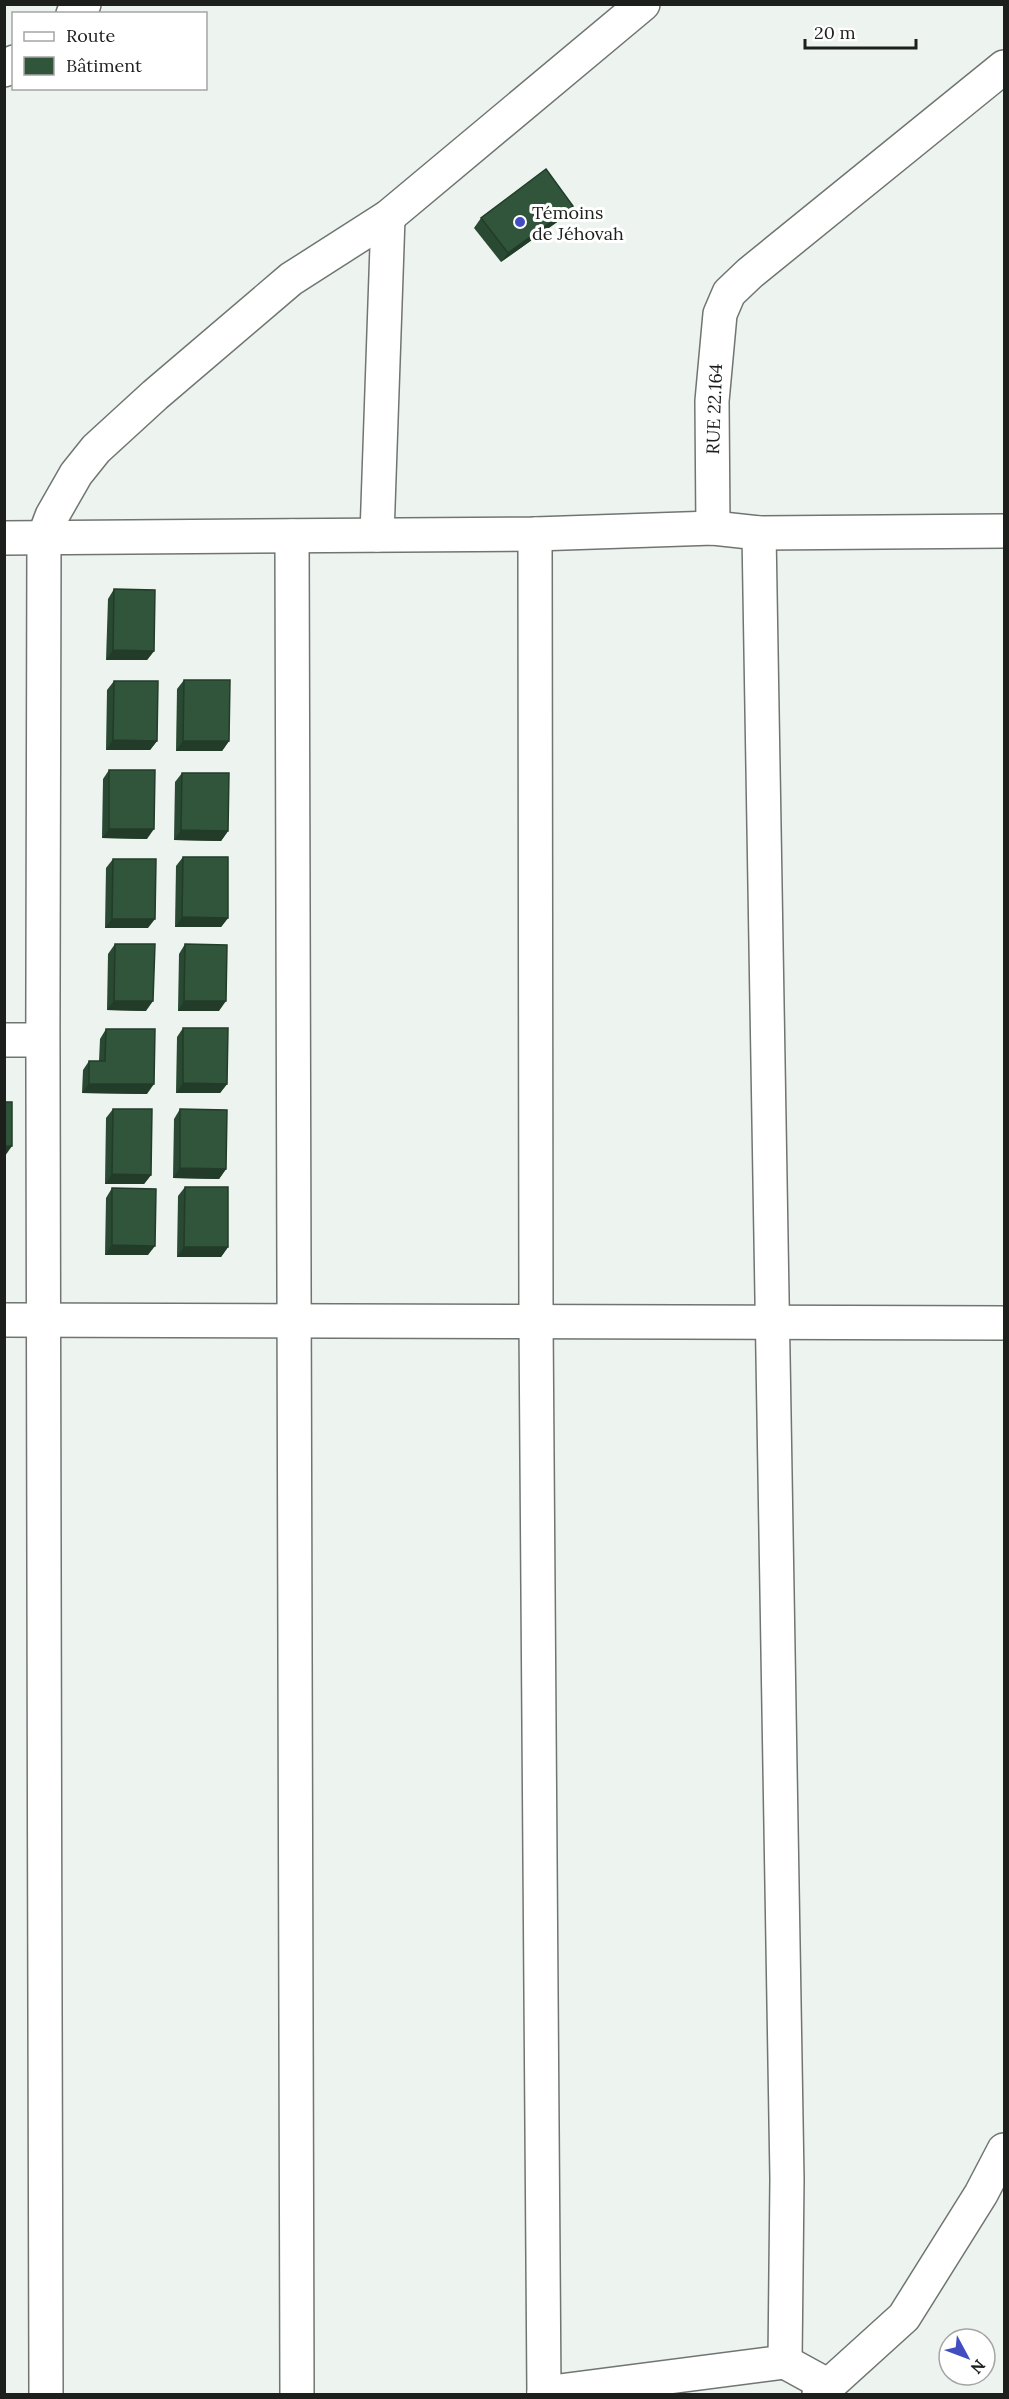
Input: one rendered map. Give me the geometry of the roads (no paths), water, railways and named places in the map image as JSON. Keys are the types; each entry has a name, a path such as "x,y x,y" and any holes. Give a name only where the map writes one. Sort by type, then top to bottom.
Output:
{"street":[{"path":"46,2394 45,1320 41,1040 44,537 52,516 76,474 96,449 291,279 388,216 643,4"},
{"name":"RUE 22.164","path":"713,528 713,390 720,314 729,293 750,273 1005,67"},
{"path":"377,535 388,216"},
{"path":"4,538 535,534 713,528 759,533 1005,531"},
{"path":"759,533 787,2179 785,2362"},
{"path":"535,534 536,1322 544,2394 785,2362 823,2390 904,2317 981,2194 1005,2150"},
{"path":"292,536 297,2394"},
{"path":"4,1040 41,1040"},
{"path":"4,1320 1005,1323"}],"place":[{"name":"Témoins de Jéhovah","path":"520,222"}]}
